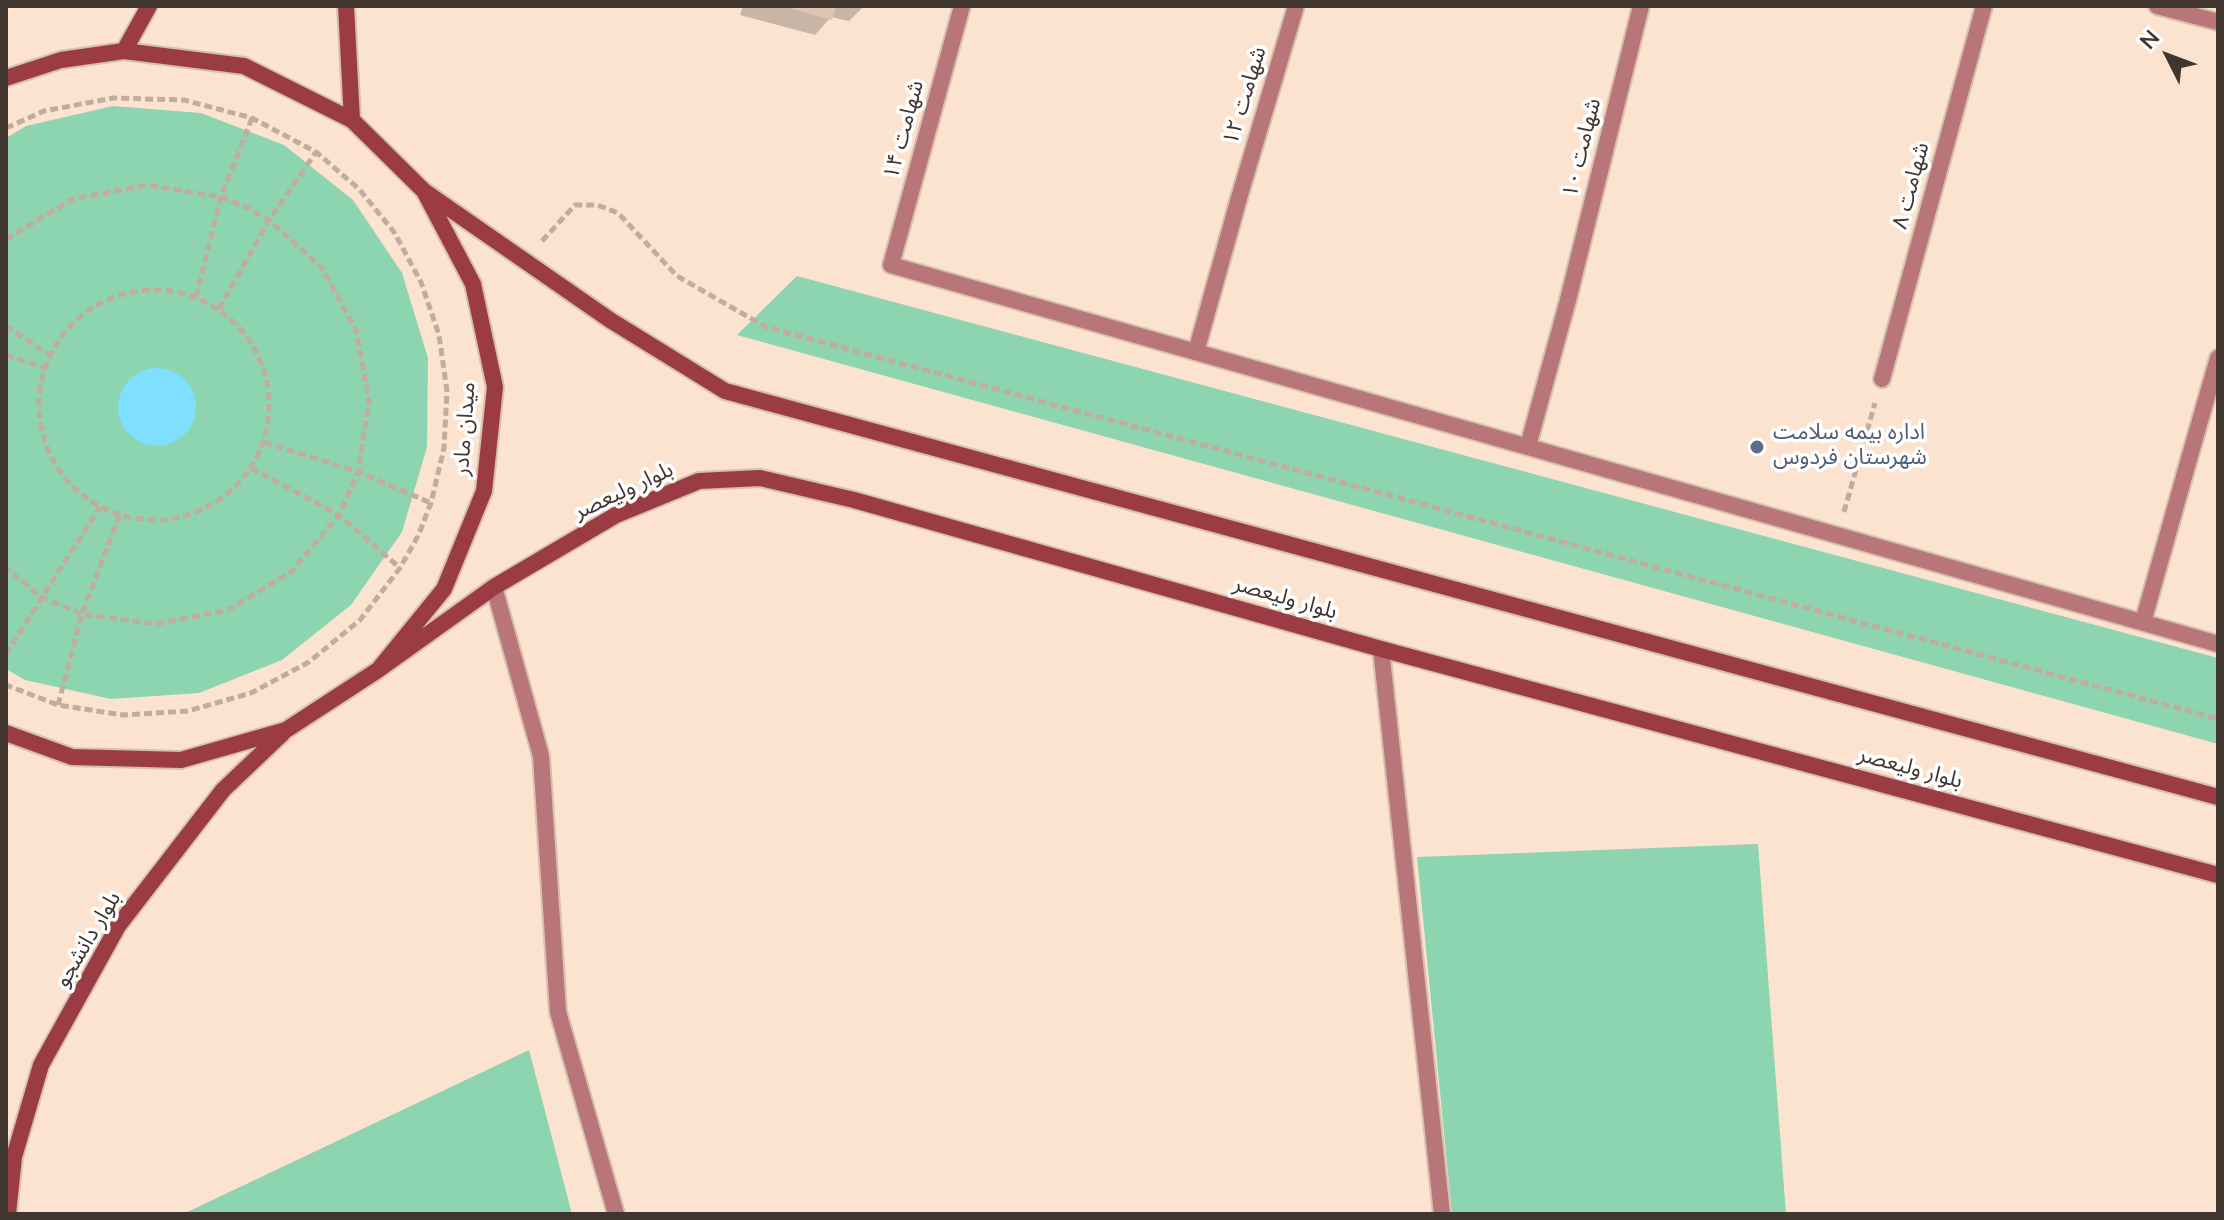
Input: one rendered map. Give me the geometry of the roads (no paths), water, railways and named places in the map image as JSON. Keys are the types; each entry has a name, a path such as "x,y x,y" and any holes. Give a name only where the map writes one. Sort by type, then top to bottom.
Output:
{"main road":[{"path":"124,51 149,6"},
{"path":"346,6 352,120"},
{"name":"میدان مادر","path":"6,78 61,60 124,51 244,66 352,120 424,191 473,284 495,387 484,491 444,589 378,670 286,730 181,760 72,757 6,733"},
{"path":"424,191 610,320 725,391 2218,797"},
{"name":"بلوار ولیعصر","path":"378,670 494,587 616,515 699,481 760,478 854,500 1381,649 2218,875"},
{"name":"بلوار دانشجو","path":"8,1214 14,1157 41,1065 118,926 223,790 286,730"}],"street":[{"name":"شهامت ۱۴","path":"962,6 891,265 1196,352"},
{"name":"شهامت ۱۲","path":"1196,352 1296,6"},
{"name":"شهامت ۱۰","path":"1528,446 1568,300 1641,6"},
{"name":"شهامت ۸","path":"1882,379 1984,6"},
{"path":"2157,6 2218,22"},
{"path":"1196,352 2218,644"},
{"path":"2143,622 2218,358"},
{"path":"494,587 541,756 558,1012 616,1214"},
{"path":"1381,649 1442,1214"}],"water":[{"path":"157,368 172,371 185,379 193,392 196,407 193,422 185,435 172,443 157,446 142,443 129,435 121,422 118,407 121,392 129,379 142,371"}],"place":[{"name":"اداره بیمه سلامت شهرستان فردوس","path":"1757,447"}]}
